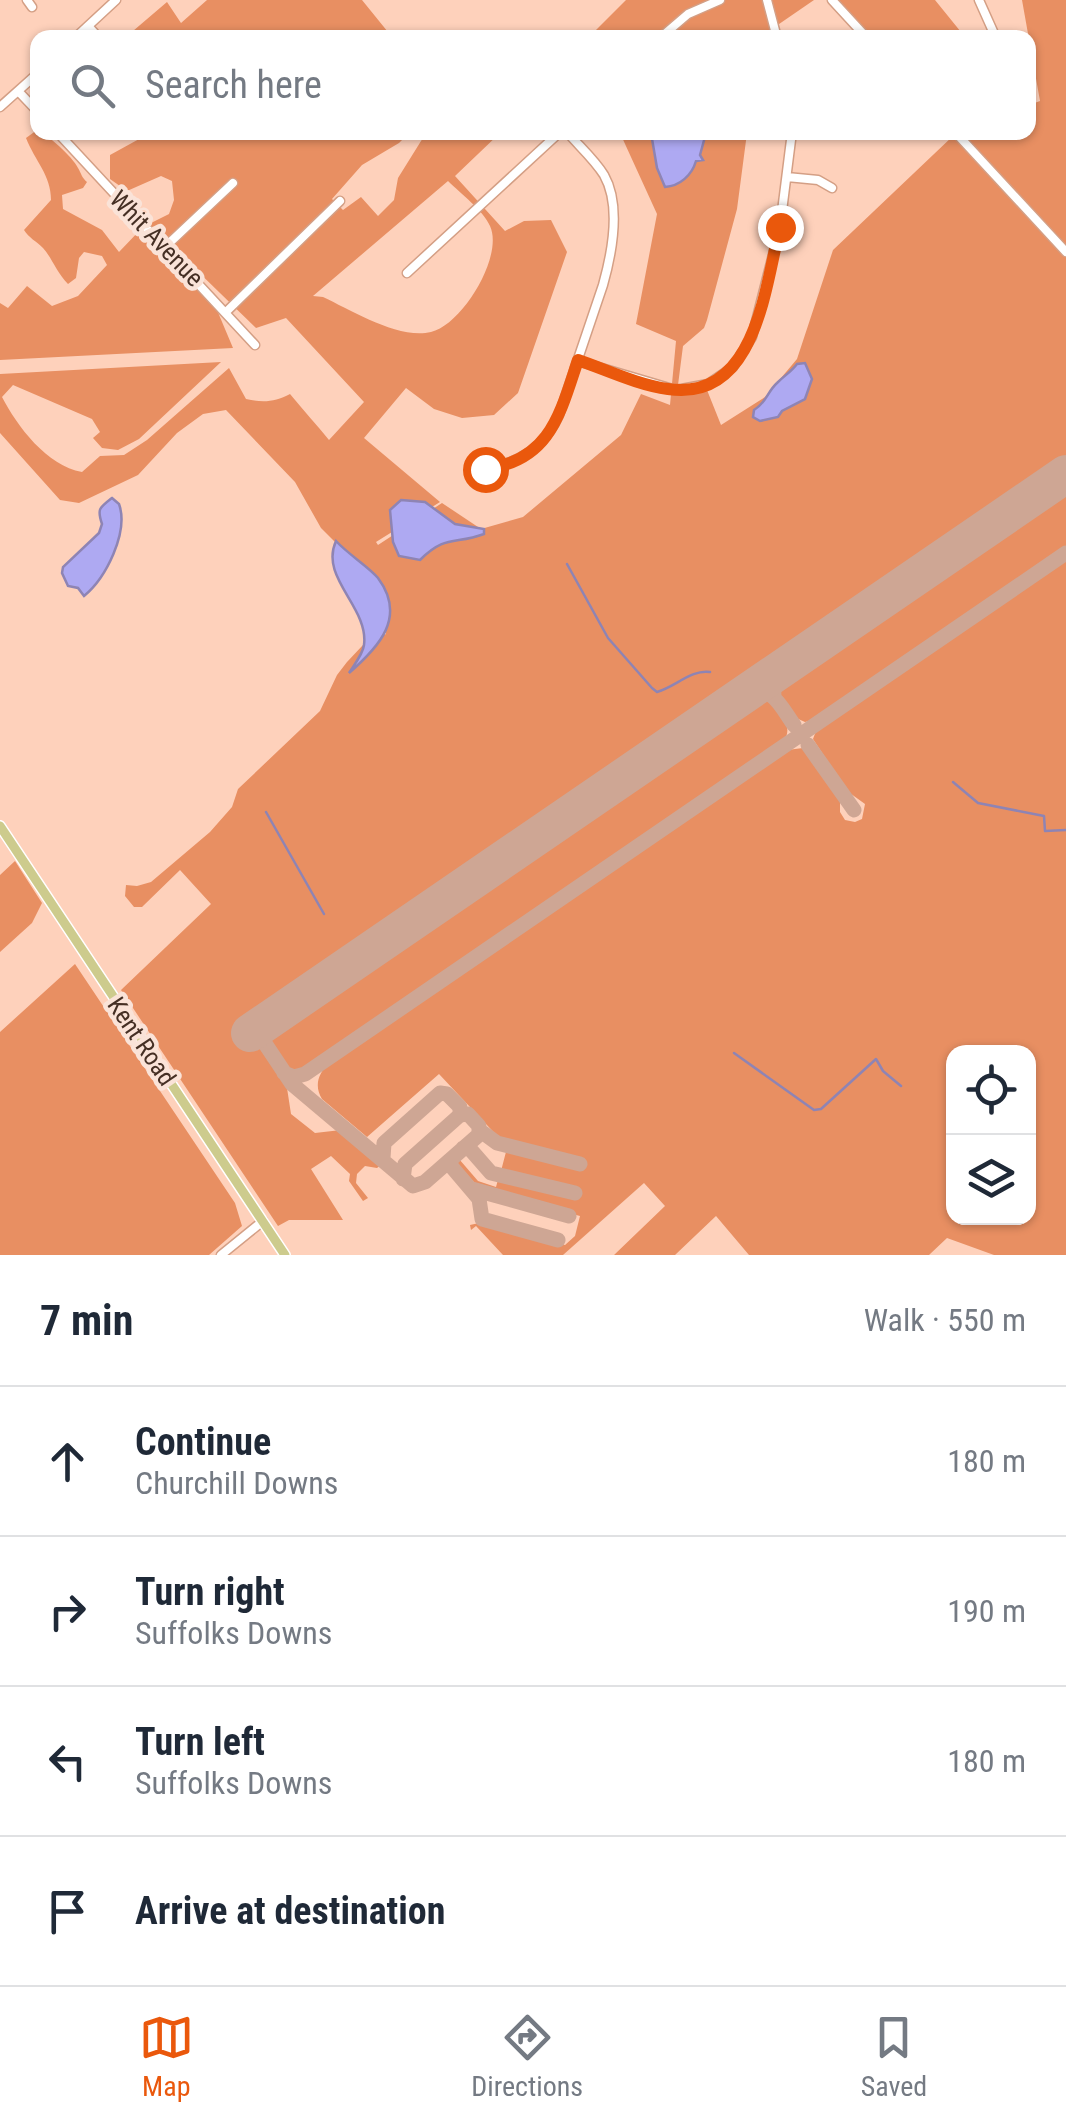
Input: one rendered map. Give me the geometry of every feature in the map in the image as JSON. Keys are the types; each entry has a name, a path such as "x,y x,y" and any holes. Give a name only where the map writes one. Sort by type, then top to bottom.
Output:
{"main road":[{"name":"Kent Road","path":"0,826 285,1255"}],"street":[{"path":"84,30 116,0"},
{"path":"669,30 688,14 720,0"},
{"path":"767,0 775,30"},
{"path":"832,0 860,30"},
{"path":"979,0 992,30"},
{"path":"88,26 92,30"},
{"path":"0,107 30,80"},
{"path":"18,90 30,103"},
{"name":"Whit Avenue","path":"64,140 256,345"},
{"path":"407,273 554,140"},
{"path":"471,469 511,464 543,442 559,416 608,266 612,199 598,167 571,140"},
{"path":"578,360 676,390 708,384 730,370 744,354 752,336 780,227 791,140"},
{"path":"962,140 1066,252"},
{"path":"787,176 818,180 832,188"},
{"path":"165,247 233,184"},
{"path":"226,312 340,201"},
{"path":"221,1255 262,1220"}],"shaded area":[{"path":"207,0 362,0 386,30 134,30 167,2 181,23"},
{"path":"626,0 814,0 770,30 596,30"},
{"path":"836,0 935,0 959,30 864,30"},
{"path":"1022,0 1066,0 1066,247 967,140 1036,140 1036,102 1040,101 1036,30 1027,30"},
{"path":"30,135 30,140 51,140 75,163 87,182 83,188 62,195 63,209 102,230 119,252 142,228 217,310 233,348 0,360 0,303 8,308 27,286 52,306 78,296 107,265 102,256 84,252 79,258 76,278 68,284 43,248 24,230 51,200 45,175 26,138"},
{"path":"137,140 402,140 362,165 332,199 343,210 361,197 378,216 394,200 398,178 422,140 493,140 455,176 505,231 524,221 551,220 567,252 518,393 494,415 462,418 434,409 406,388 364,438 440,502 376,542 378,545 442,503 481,529 523,517 621,435 641,394 670,405 676,341 636,324 657,214 623,140 746,140 737,209 707,320 704,328 683,346 678,385 681,395 707,390 721,425 765,397 797,359 833,250 949,140 959,140 1066,256 1066,464 246,1026 287,1088 291,1114 315,1133 341,1130 382,1164 377,1168 365,1166 357,1174 356,1183 368,1198 363,1201 349,1181 350,1174 331,1156 311,1169 343,1220 289,1220 278,1226 121,990 211,904 180,870 142,907 134,907 125,896 126,885 151,882 210,832 232,807 238,789 320,711 347,662 363,645 386,634 376,576 321,528 295,482 226,410 203,414 177,433 138,475 79,503 60,500 0,433 0,374 221,362 139,439 118,450 102,448 93,438 100,432 92,419 13,385 2,397 25,432 57,462 82,472 100,456 124,455 147,440 229,368 246,399 269,401 290,394 329,440 364,402 286,318 256,328 149,224 169,214 174,200 172,181 161,176 127,191 110,179 110,155","holes":["448,181 482,214 493,239 486,271 467,303 443,327 431,332 405,332 313,296"]},
{"path":"652,140 704,140 700,155 703,160 696,161 680,182 665,187"},
{"path":"805,363 812,379 805,399 778,417 760,421 753,417 754,410 774,386 797,364"},
{"path":"1066,484 1066,546 813,720 796,718 778,692 784,677"},
{"path":"112,498 119,504 121,515 118,541 107,566 84,596 78,588 68,586 63,567 99,533 100,509"},
{"path":"401,500 425,502 455,524 484,529 484,534 444,543 420,560 399,556 393,542 390,510"},
{"path":"336,541 378,578 390,606 386,630 379,642 349,673 363,648 364,631 334,568"},
{"path":"1066,559 1066,1255 994,1255 947,1238 929,1255 749,1255 716,1216 675,1255 614,1255 665,1206 644,1183 563,1255 503,1255 476,1226 471,1230 470,1225 479,1223 565,1245 575,1236 580,1216 481,1190 456,1162 459,1159 478,1181 496,1187 499,1176 574,1195 575,1190 501,1171 507,1148 581,1167 583,1161 501,1140 439,1074 367,1137 322,1099 318,1080 329,1064 787,750 803,748 840,799 840,812 845,820 862,819 865,804 847,791 813,739 816,731"},
{"path":"757,696 769,699 781,713 787,728 785,739 304,1069 296,1072 286,1068 269,1040 274,1027"},
{"path":"15,861 42,903 32,923 0,952 0,875"},
{"path":"75,964 235,1203 242,1226 209,1255 0,1255 0,1032"}],"waterway":[{"path":"567,564 608,638 657,692 697,673 710,672"},
{"path":"953,782 978,803 1044,816 1045,831 1066,830"},
{"path":"266,812 324,914"},
{"path":"734,1053 814,1110 821,1109 876,1059 883,1071 901,1086"}],"taxiway":[{"path":"284,1073 294,1077 305,1074 1066,553"},
{"path":"774,696 773,679 785,667"},
{"path":"748,692 770,695 794,725"},
{"path":"808,745 854,810"},
{"path":"275,1016 264,1031 264,1042 292,1084 413,1186 425,1182 482,1132 497,1143 580,1164"},
{"path":"383,1158 384,1143 440,1093 447,1094 460,1107 460,1115"},
{"path":"403,1179 405,1164 460,1115 468,1114 479,1126 479,1134"},
{"path":"463,1148 470,1149 491,1173 575,1193"},
{"path":"451,1159 451,1166 479,1199 482,1219 558,1240"},
{"path":"472,1189 569,1216"}],"runway":[{"path":"250,1033 1066,474"}],"route":[{"path":"485,469 511,464 543,442 559,416 578,360 676,390 708,384 730,370 744,354 752,336 780,227"}]}
